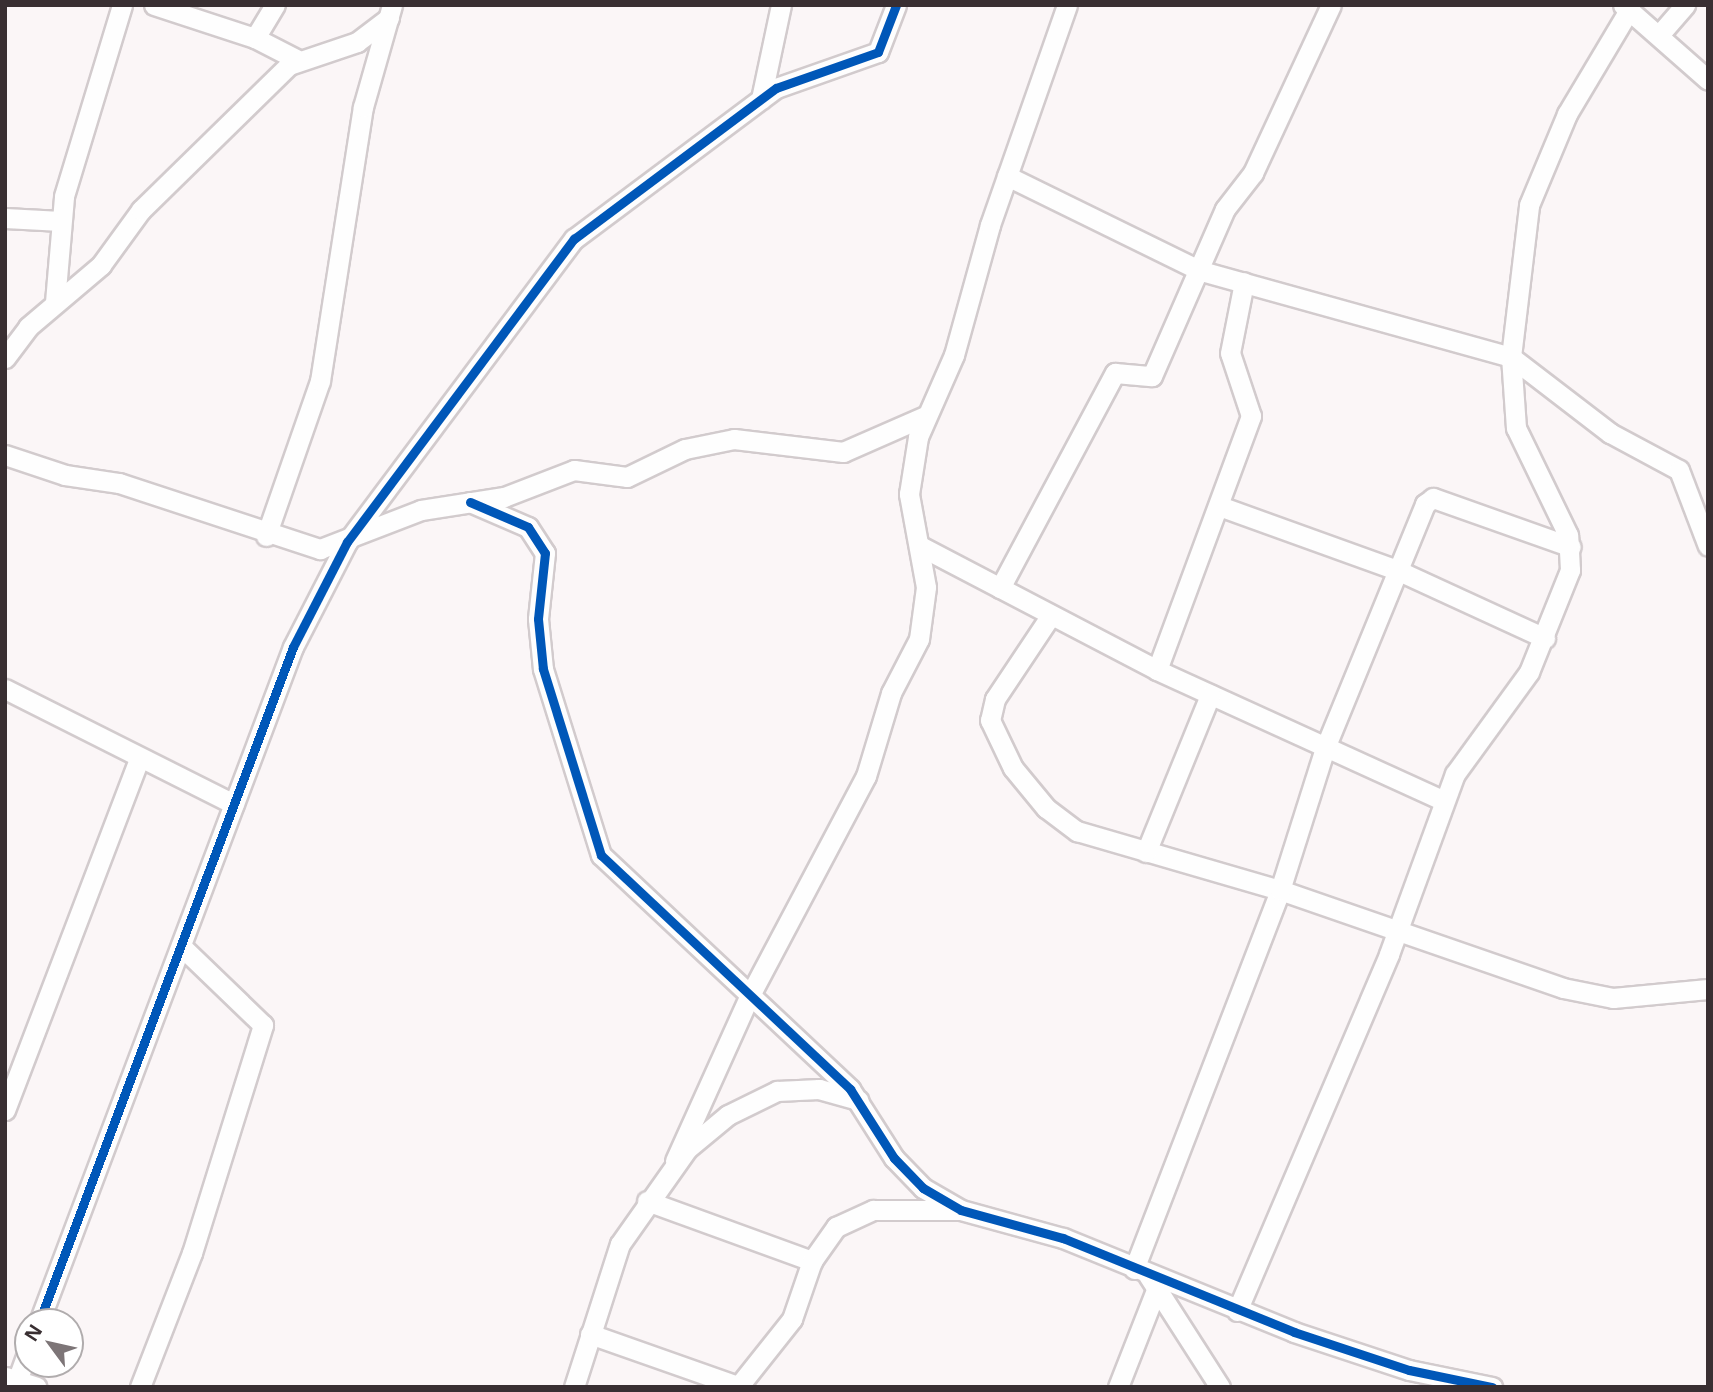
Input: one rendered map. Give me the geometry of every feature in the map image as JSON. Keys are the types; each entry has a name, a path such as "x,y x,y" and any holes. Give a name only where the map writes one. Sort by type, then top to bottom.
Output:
{"street":[{"path":"55,302 61,221 122,5"},
{"path":"154,5 255,38 296,59"},
{"path":"255,38 275,5"},
{"path":"761,99 781,5"},
{"path":"44,1308 293,647 347,542 574,239 791,79 878,52 895,5"},
{"path":"575,1387 620,1244 675,1161 749,997 866,776 891,693 919,639 926,610 920,546 909,494 925,416 954,355 1007,176 1067,5"},
{"path":"1000,588 1115,373 1152,376 1201,271 1225,209 1253,173 1331,5"},
{"path":"1659,36 1685,5"},
{"path":"1237,1311 1397,932 1444,801 1465,756 1511,699 1545,638 1571,547 1516,428 1511,357 1529,205 1567,114 1626,8 1708,80"},
{"path":"5,358 55,302 101,265 141,210 296,59 357,42 390,12"},
{"path":"266,536 320,381 363,107 390,12"},
{"path":"1007,176 1201,271 1511,357 1610,433 1679,470 1708,546"},
{"path":"5,218 61,221"},
{"path":"1157,670 1222,507 1251,416 1230,353 1244,282"},
{"path":"6,459 119,483 306,548 347,542 421,510 518,493 574,470 627,477 685,449 734,439 844,452 925,416"},
{"path":"1118,1387 1146,1278 1280,890 1325,748 1397,570 1430,498 1571,547"},
{"path":"470,502 528,527 545,552 540,652 594,842 616,874 860,1101 905,1172 961,1210"},
{"path":"1222,507 1397,570 1545,638"},
{"path":"920,546 1157,670 1444,801"},
{"path":"1051,615 995,699 995,732 1013,768 1058,820 1146,852 1280,890 1397,932 1588,994 1708,989"},
{"path":"5,689 139,760 234,804"},
{"path":"1146,852 1210,695"},
{"path":"5,1110 139,760"},
{"path":"140,1387 192,1253 263,1025 181,946"},
{"path":"675,1161 728,1115 777,1091 819,1088 860,1101"},
{"path":"647,1201 812,1261"},
{"path":"590,1334 738,1386 792,1319 812,1261 825,1236 855,1215 961,1210 1063,1238 1146,1278 1409,1370 1492,1387"},
{"path":"1146,1278 1220,1387"}],"cycle path":[{"path":"44,1308 293,647 347,542 574,239 776,88 878,52 896,5"},
{"path":"470,502 528,527 545,553 538,619 543,669 601,855 850,1089 894,1158 923,1188 961,1210 1063,1238 1294,1332 1409,1370 1492,1387"}]}
